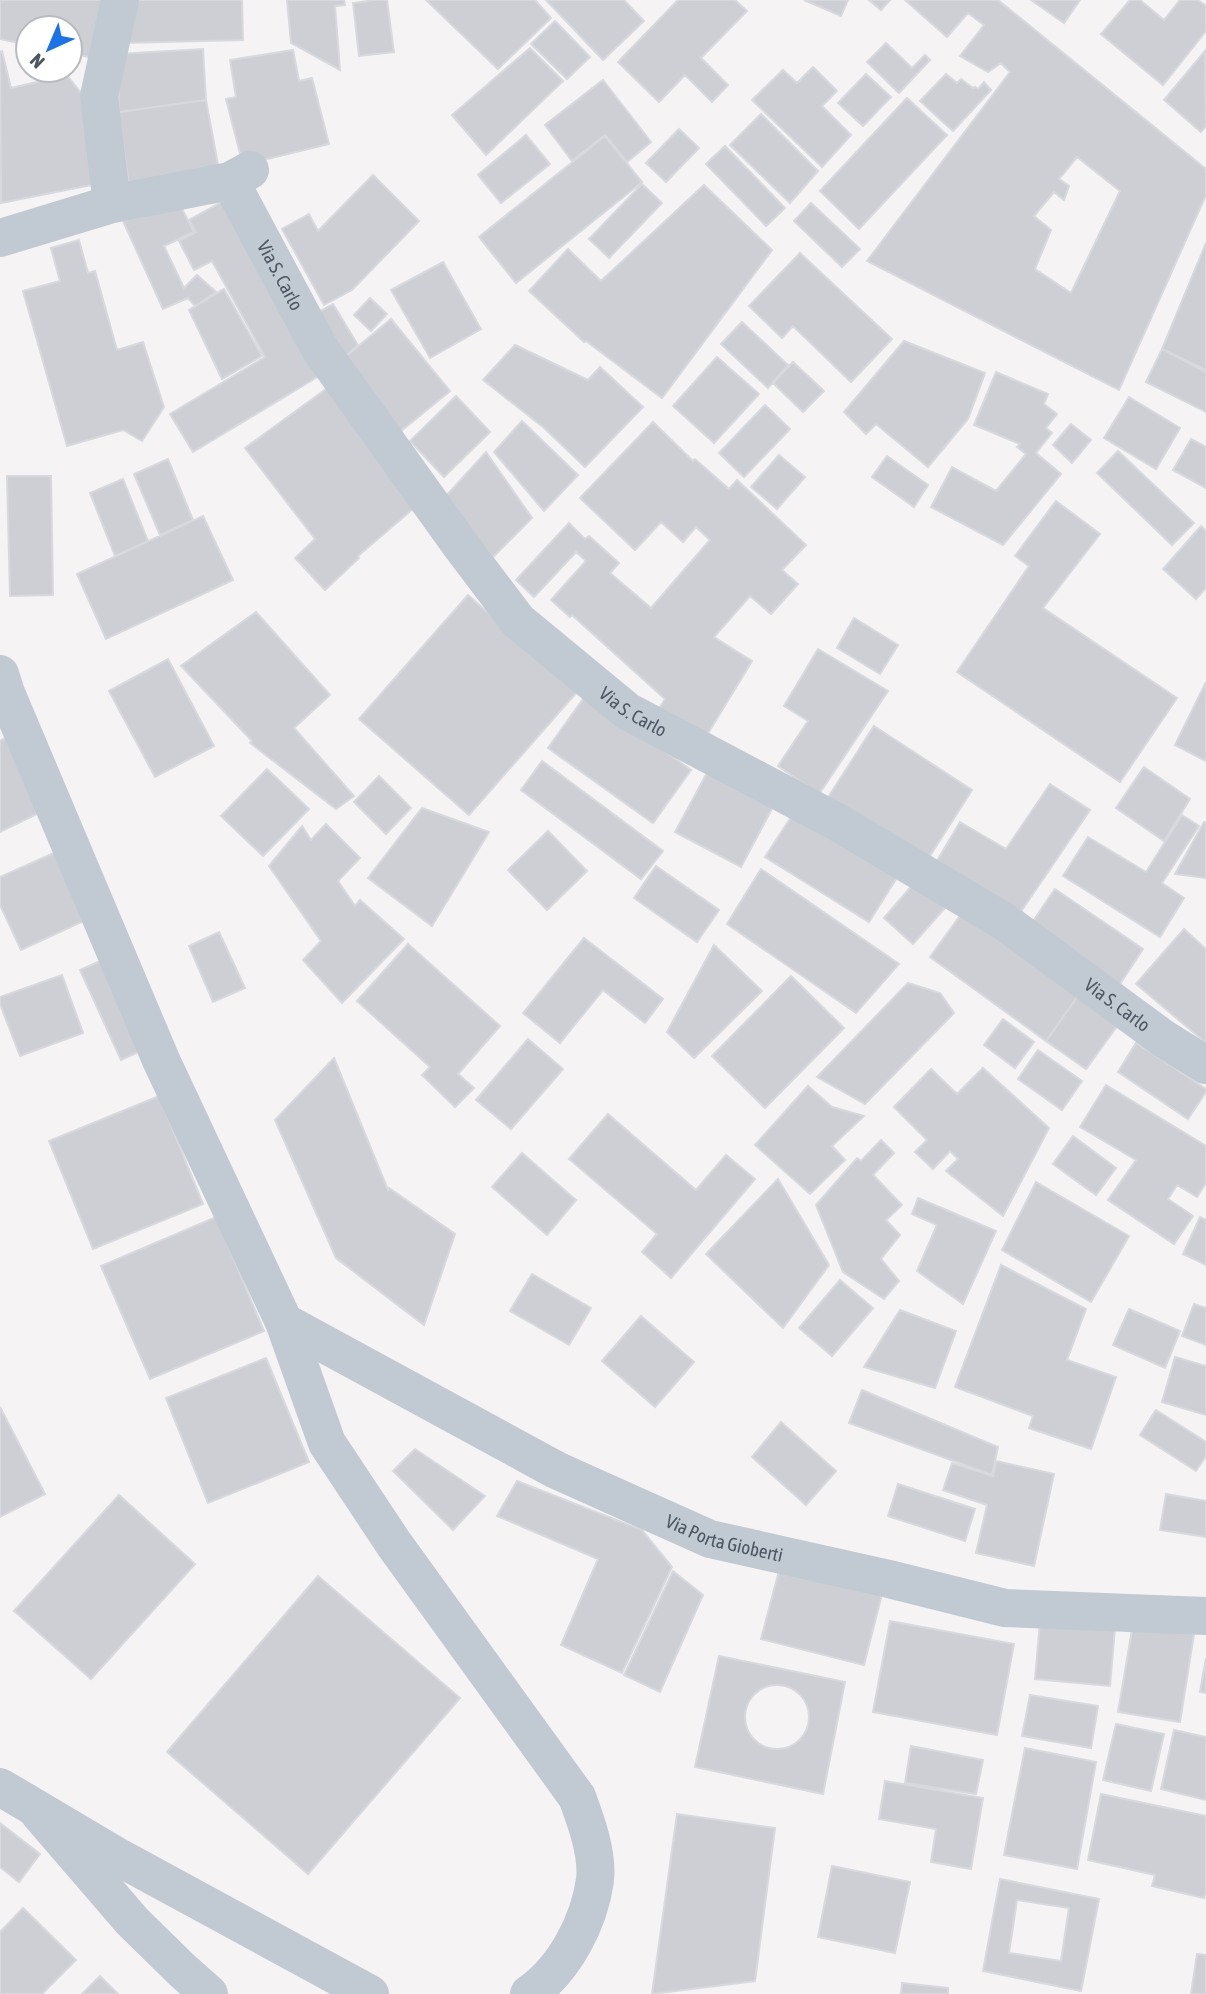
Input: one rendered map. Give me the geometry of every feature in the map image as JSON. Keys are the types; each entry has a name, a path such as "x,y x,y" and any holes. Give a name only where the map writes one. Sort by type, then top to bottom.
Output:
{"street":[{"path":"0,238 112,204 99,96 120,0"},
{"name":"Via S. Carlo","path":"112,204 240,175 320,349 517,621 627,711 837,822 1005,922 1164,1039 1206,1065"},
{"path":"0,674 161,1060 284,1322 327,1443 394,1544 577,1797 591,1835 595,1879 585,1919 566,1956 542,1985 528,1994"},
{"name":"Via Porta Gioberti","path":"284,1322 556,1470 710,1539 1005,1608 1206,1616"},
{"path":"0,1787 120,1858 370,1994"},
{"path":"35,1808 132,1921 209,1994"}],"building":[{"path":"0,0 110,0 98,59 84,56 84,14 14,14 14,42 0,39"},
{"path":"138,0 242,0 243,40 123,43"},
{"path":"287,0 344,0 345,5 335,6 340,70 291,43"},
{"path":"387,0 394,52 359,56 353,3"},
{"path":"426,0 535,0 551,18 498,69"},
{"path":"546,0 624,0 644,21 603,60"},
{"path":"678,0 735,0 747,11 701,58 728,85 712,102 685,75 659,102 618,62"},
{"path":"804,0 848,0 841,16"},
{"path":"869,0 890,0 881,10"},
{"path":"905,0 998,0 1206,169 1206,195 1119,390 867,261 1010,72 1001,63 988,72 960,56 984,25 968,13 947,37","holes":["1077,157 1120,191 1071,293 1035,269 1051,230 1034,216 1054,192 1064,200 1069,186 1059,179"]},
{"path":"1031,0 1080,0 1064,23"},
{"path":"1130,0 1140,0 1164,20 1180,0 1198,0 1206,6 1206,31 1163,85 1101,34"},
{"path":"555,21 590,57 567,79 531,44"},
{"path":"886,43 912,68 925,55 930,60 899,93 867,62"},
{"path":"530,48 563,81 486,155 452,115"},
{"path":"203,49 206,100 119,112 118,54"},
{"path":"293,50 299,81 312,78 329,144 243,165 226,99 236,97 230,60"},
{"path":"2,51 11,88 28,84 74,84 84,97 92,185 1,203"},
{"path":"1205,51 1206,126 1201,132 1164,100"},
{"path":"813,67 837,91 822,106 851,135 822,167 752,100 783,70 797,83"},
{"path":"866,74 891,97 863,126 838,103"},
{"path":"946,74 957,83 961,79 973,88 978,89 984,82 991,90 953,131 920,101"},
{"path":"603,80 651,142 627,162 605,135 572,161 545,125"},
{"path":"907,98 947,135 859,229 820,191"},
{"path":"206,100 220,176 129,187 119,112"},
{"path":"761,114 818,171 790,203 730,145"},
{"path":"679,129 699,148 666,182 646,163"},
{"path":"526,135 550,164 501,203 478,175"},
{"path":"605,136 642,182 516,283 479,237"},
{"path":"725,146 785,208 766,226 706,164"},
{"path":"373,175 419,221 352,290 324,305 282,229 309,214 318,231"},
{"path":"642,184 662,203 609,258 589,239"},
{"path":"704,185 772,250 662,398 584,342 529,291 568,249 601,281"},
{"path":"227,199 324,373 193,452 170,414 265,357 212,261 194,270 179,241 196,232 189,220"},
{"path":"811,203 860,249 842,267 794,221"},
{"path":"181,207 194,232 164,246 184,288 197,275 216,292 195,306 188,298 163,309 123,221"},
{"path":"79,240 88,273 95,271 117,350 143,342 164,407 142,441 123,430 67,446 23,291 60,281 51,248"},
{"path":"1206,243 1206,370 1162,349"},
{"path":"800,253 892,339 851,382 793,326 782,338 749,306"},
{"path":"443,262 481,329 430,358 391,290"},
{"path":"224,289 262,356 222,379 189,310"},
{"path":"370,298 387,314 371,331 354,315"},
{"path":"333,304 358,345 337,364 310,317"},
{"path":"391,319 450,391 396,435 337,364"},
{"path":"742,322 788,365 768,388 721,344"},
{"path":"904,341 985,373 968,419 928,467 876,424 866,434 844,412"},
{"path":"515,345 588,380 600,367 643,407 585,467 543,427 483,380"},
{"path":"1162,349 1206,372 1206,412 1146,382"},
{"path":"717,357 759,394 714,443 673,406"},
{"path":"793,362 824,391 803,412 773,383"},
{"path":"996,372 1048,394 1044,404 1057,414 1046,428 1052,433 1036,453 1061,474 1003,545 931,507 952,467 996,491 1026,454 1017,447 1020,444 974,425"},
{"path":"333,384 421,502 358,556 359,558 325,590 295,558 315,539 245,448"},
{"path":"456,396 490,432 444,477 410,441"},
{"path":"1129,397 1180,428 1156,469 1104,438"},
{"path":"765,405 790,429 744,477 719,453"},
{"path":"522,421 578,475 544,511 494,452"},
{"path":"653,422 693,461 695,459 729,489 737,480 806,545 782,570 798,584 771,614 750,596 714,637 752,661 704,740 657,712 665,699 572,615 570,617 551,600 586,561 576,552 534,597 516,580 569,523 585,539 589,536 619,563 610,573 651,608 710,540 696,527 683,542 661,522 635,550 580,498"},
{"path":"1071,424 1091,440 1072,463 1053,445"},
{"path":"1191,439 1206,447 1206,488 1173,470"},
{"path":"1118,451 1194,523 1172,545 1097,473"},
{"path":"486,452 532,518 493,557 444,498"},
{"path":"779,455 805,477 777,509 751,487"},
{"path":"887,456 928,485 914,507 872,477"},
{"path":"168,459 193,520 160,535 134,474"},
{"path":"7,476 51,476 53,595 10,596"},
{"path":"123,479 148,541 115,556 90,493"},
{"path":"1056,501 1100,534 1043,608 1177,698 1120,782 957,672 1029,566 1015,556"},
{"path":"203,516 233,580 106,639 77,574"},
{"path":"1201,526 1206,531 1206,588 1196,599 1163,569"},
{"path":"468,595 577,692 469,815 359,719"},
{"path":"256,612 330,695 294,728 354,796 336,809 250,743 252,741 181,666"},
{"path":"854,618 898,645 880,674 837,648"},
{"path":"818,649 888,691 819,794 778,766 808,721 784,706"},
{"path":"168,659 214,746 155,777 109,691"},
{"path":"1206,682 1206,761 1175,745"},
{"path":"586,695 691,770 653,823 548,748"},
{"path":"874,726 972,790 926,862 827,799"},
{"path":"5,738 41,812 0,832 0,741"},
{"path":"542,761 663,851 641,879 521,790"},
{"path":"1144,767 1190,799 1164,841 1116,808"},
{"path":"267,769 309,809 263,856 221,816"},
{"path":"709,769 774,805 741,867 675,832"},
{"path":"379,776 411,808 386,834 354,802"},
{"path":"1050,784 1090,810 1018,916 934,866 960,822 1006,849"},
{"path":"422,808 489,832 432,926 368,878"},
{"path":"795,811 898,876 869,922 765,857"},
{"path":"1182,815 1199,826 1162,883 1184,898 1160,937 1063,876 1088,837 1146,872"},
{"path":"1204,822 1206,878 1175,874"},
{"path":"326,824 360,858 338,881 355,906 360,900 404,939 342,1003 303,960 321,941 269,866 302,826 311,840"},
{"path":"548,831 587,871 547,910 508,870"},
{"path":"58,851 90,918 21,950 0,905 0,877"},
{"path":"656,866 719,910 697,942 634,898"},
{"path":"761,869 899,964 856,1013 727,924"},
{"path":"915,882 945,908 913,944 884,918"},
{"path":"1055,889 1143,949 1120,984 1031,924"},
{"path":"967,906 1083,989 1046,1041 930,957"},
{"path":"1184,929 1206,949 1206,1043 1136,984"},
{"path":"219,932 245,988 213,1002 189,946"},
{"path":"584,938 663,999 645,1023 603,990 560,1043 523,1013"},
{"path":"408,944 500,1026 458,1074 474,1088 455,1107 422,1075 430,1067 357,1001"},
{"path":"714,945 762,991 694,1058 667,1032"},
{"path":"111,956 152,1046 121,1060 80,970"},
{"path":"62,975 83,1033 20,1056 0,1004 0,997"},
{"path":"791,976 844,1028 765,1108 712,1056"},
{"path":"908,983 940,993 954,1013 865,1104 817,1077"},
{"path":"1078,996 1118,1025 1086,1069 1046,1041"},
{"path":"1003,1019 1034,1042 1015,1068 984,1045"},
{"path":"528,1039 563,1069 511,1129 476,1100"},
{"path":"1136,1043 1206,1089 1188,1119 1118,1072"},
{"path":"1038,1050 1082,1081 1062,1110 1018,1079"},
{"path":"334,1058 388,1190 389,1188 455,1234 424,1325 336,1258 275,1120"},
{"path":"983,1068 1049,1128 1003,1216 946,1171 958,1159 950,1151 933,1169 915,1152 927,1140 894,1107 931,1069 957,1094"},
{"path":"1106,1085 1206,1146 1206,1183 1197,1197 1177,1185 1168,1199 1193,1216 1174,1244 1108,1200 1136,1160 1080,1127"},
{"path":"808,1086 832,1107 864,1116 832,1146 845,1160 810,1194 755,1145"},
{"path":"159,1096 203,1204 93,1249 49,1141"},
{"path":"608,1114 696,1190 726,1155 755,1179 671,1278 642,1252 657,1234 569,1159"},
{"path":"1073,1136 1116,1168 1096,1195 1053,1164"},
{"path":"881,1140 894,1153 873,1175 902,1205 886,1220 900,1235 881,1259 899,1281 884,1299 843,1272 816,1205 857,1158 861,1161"},
{"path":"522,1153 576,1200 547,1235 492,1187"},
{"path":"778,1179 829,1265 783,1328 706,1254"},
{"path":"1036,1182 1129,1236 1091,1302 1002,1250"},
{"path":"918,1198 996,1231 963,1304 917,1271 937,1225 912,1214"},
{"path":"216,1217 264,1331 150,1379 101,1266"},
{"path":"1200,1217 1206,1220 1206,1265 1183,1254"},
{"path":"1001,1265 1086,1309 1067,1360 1116,1377 1091,1449 1029,1428 1033,1416 955,1387"},
{"path":"532,1274 591,1308 569,1345 510,1311"},
{"path":"840,1280 873,1308 832,1356 799,1328"},
{"path":"1194,1304 1206,1308 1206,1345 1182,1336"},
{"path":"1129,1309 1180,1331 1165,1368 1113,1345"},
{"path":"900,1310 956,1331 935,1388 864,1367"},
{"path":"641,1316 694,1362 655,1407 602,1361"},
{"path":"1175,1357 1206,1366 1206,1415 1162,1402"},
{"path":"266,1358 309,1462 208,1503 166,1398"},
{"path":"862,1390 998,1447 992,1475 849,1423"},
{"path":"0,1407 45,1494 0,1517"},
{"path":"1156,1410 1206,1442 1206,1456 1196,1471 1140,1435"},
{"path":"781,1422 836,1471 806,1505 752,1457"},
{"path":"415,1449 485,1496 453,1530 393,1471"},
{"path":"996,1461 1054,1474 1034,1566 976,1553 987,1505 943,1490 952,1463 993,1476"},
{"path":"517,1481 642,1530 672,1567 622,1673 561,1645 598,1559 497,1516"},
{"path":"898,1484 975,1509 965,1541 888,1516"},
{"path":"1166,1494 1206,1501 1206,1537 1160,1530"},
{"path":"119,1495 195,1564 91,1679 14,1611"},
{"path":"780,1567 882,1594 864,1665 761,1639"},
{"path":"673,1571 703,1595 660,1692 624,1675"},
{"path":"318,1576 460,1698 308,1874 167,1752"},
{"path":"890,1621 1014,1644 997,1735 873,1712"},
{"path":"1040,1622 1115,1628 1110,1686 1035,1679"},
{"path":"1133,1624 1194,1634 1180,1722 1118,1712"},
{"path":"719,1656 845,1682 823,1794 695,1767"},
{"path":"1206,1658 1206,1693 1200,1692"},
{"path":"777,1685 789,1687 800,1694 807,1705 807,1729 800,1740 789,1747 777,1749 765,1747 754,1740 747,1729 745,1717 747,1705 754,1694 765,1687"},
{"path":"1030,1695 1098,1706 1091,1748 1022,1736"},
{"path":"1116,1724 1164,1734 1151,1791 1103,1780"},
{"path":"1174,1730 1206,1737 1206,1800 1161,1789"},
{"path":"911,1746 983,1760 976,1794 905,1783"},
{"path":"1025,1748 1096,1762 1077,1869 1004,1855"},
{"path":"885,1781 983,1798 971,1869 931,1862 936,1829 879,1819"},
{"path":"1101,1794 1206,1816 1204,1898 1152,1886 1155,1875 1088,1860"},
{"path":"677,1814 775,1828 755,1981 652,1994"},
{"path":"0,1823 40,1854 19,1882 0,1867"},
{"path":"832,1866 910,1882 895,1953 818,1937"},
{"path":"1000,1879 1099,1899 1081,1991 983,1971"},
{"path":"1017,1900 1069,1908 1061,1961 1009,1953"},
{"path":"23,1908 76,1960 42,1994 0,1994 0,1932"},
{"path":"1197,1954 1206,1955 1206,1994 1191,1994"},
{"path":"100,1976 118,1994 82,1994"},
{"path":"902,1983 948,1988 948,1994 901,1994"}]}
